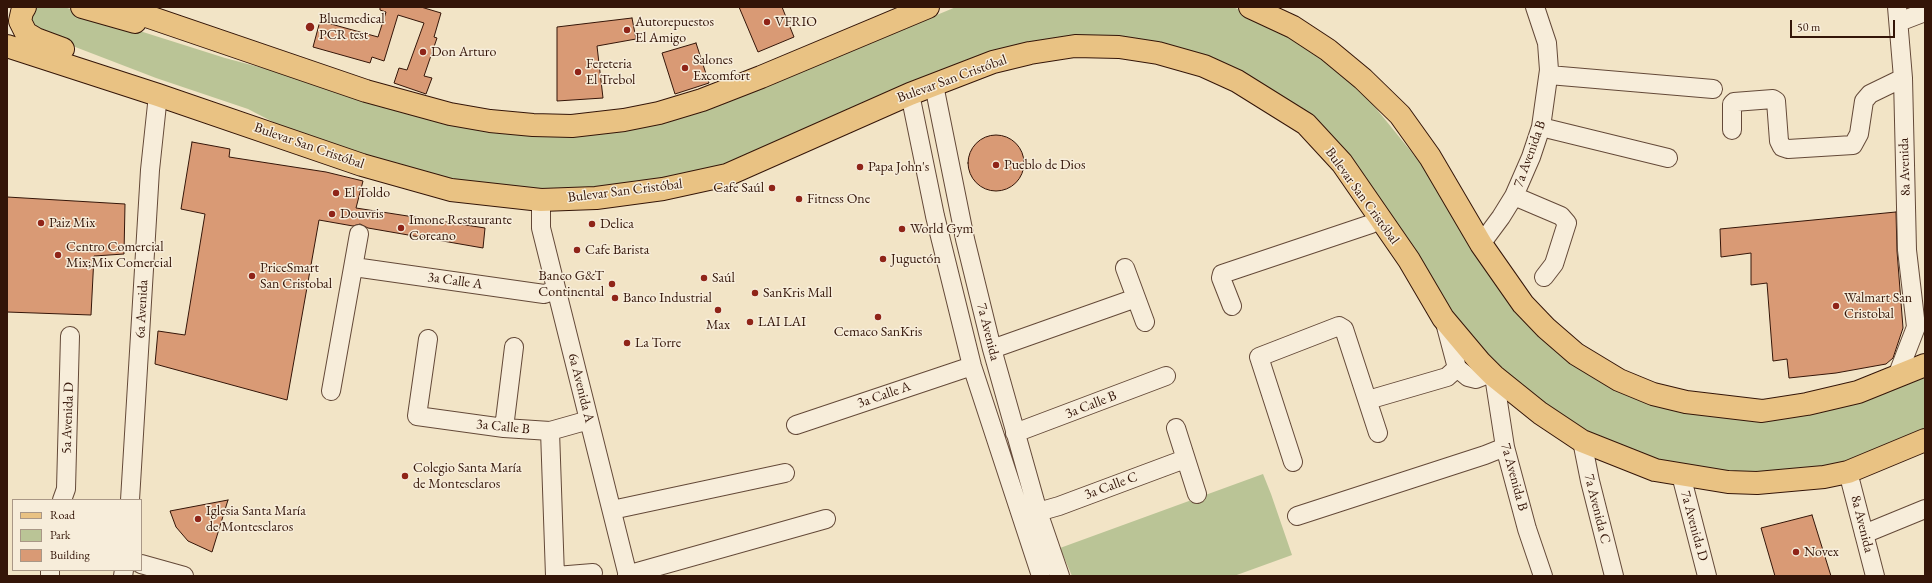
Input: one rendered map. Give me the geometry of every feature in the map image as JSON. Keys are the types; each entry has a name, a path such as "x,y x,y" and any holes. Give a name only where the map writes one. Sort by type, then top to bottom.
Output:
{"main road":[{"path":"25,7 20,21 26,33 36,39 246,114 302,144"},
{"path":"82,7 146,26 228,54 290,66"},
{"path":"120,7 382,96 450,114 490,121 533,125 572,126 624,120 659,113 702,100 928,7"},
{"path":"1250,7 1293,27 1328,50 1363,78 1400,115 1430,157 1481,244 1523,304 1546,328 1576,354 1619,380 1653,394 1686,402 1762,411 1807,404 1858,392 1925,365"},
{"name":"Bulevar San Cristóbal","path":"7,46 158,95 362,165 451,190 541,200 596,198 663,189 727,175 910,94 993,62 1030,53 1068,47 1119,47 1158,53 1204,66 1237,81 1306,124 1342,163 1409,260 1443,318 1492,375 1540,413 1582,441 1649,468 1681,475 1728,482 1757,482 1824,477 1848,472 1925,440"}],"street":[{"name":"7a Avenida B","path":"1481,244 1502,217 1514,196 1531,157 1541,127 1549,75 1547,43 1535,7"},
{"path":"1898,15 1925,12"},
{"name":"8a Avenida","path":"1897,376 1920,331 1907,250 1903,78 1898,15"},
{"path":"1549,75 1713,89"},
{"path":"1732,130 1732,104 1734,102 1773,99 1776,101 1779,141 1782,146 1788,149 1853,145 1859,134 1864,101 1870,94 1903,78"},
{"name":"7a Avenida","path":"934,85 966,239 992,349 1038,512 1060,576"},
{"name":"7a Avenida","path":"910,94 942,245 972,366 1042,576"},
{"name":"6a Avenida","path":"130,499 150,170 158,95"},
{"path":"1541,127 1668,158"},
{"path":"1352,178 1358,198 1371,224 1377,232 1409,260"},
{"path":"1514,196 1561,216 1567,223 1554,264 1544,277"},
{"name":"6a Avenida A","path":"541,200 541,228 627,575"},
{"path":"1232,306 1221,278 1222,274 1371,224"},
{"path":"331,391 359,234"},
{"path":"942,245 966,239"},
{"name":"3a Calle A","path":"354,267 544,294 556,290"},
{"path":"1125,268 1145,322"},
{"path":"992,349 1136,298"},
{"path":"1443,318 1457,368 1468,377 1476,379 1492,375"},
{"path":"1293,462 1259,358 1260,355 1339,326 1342,327 1378,433"},
{"name":"5a Avenida D","path":"62,499 66,489 70,336"},
{"name":"3a Calle B","path":"428,340 417,416 504,428 550,431 589,420"},
{"path":"504,428 514,347"},
{"name":"3a Calle A","path":"796,425 972,366"},
{"path":"1368,400 1447,377 1457,368"},
{"name":"7a Avenida B","path":"1492,375 1505,447 1528,529 1544,576"},
{"name":"3a Calle B","path":"1015,433 1166,376"},
{"path":"1176,428 1197,494"},
{"path":"550,431 555,576 593,573"},
{"name":"7a Avenida C","path":"1582,441 1590,481 1614,576"},
{"path":"1297,516 1485,456 1505,447"},
{"name":"3a Calle C","path":"1038,512 1059,506 1185,459"},
{"name":"8a Avenida","path":"1848,472 1875,576"},
{"path":"612,510 786,473"},
{"name":"7a Avenida D","path":"1681,475 1707,576"},
{"path":"1864,534 1882,528 1925,509"},
{"path":"627,575 826,519"},
{"path":"142,564 184,576"}],"green space":[{"path":"37,7 64,7 225,58 304,79 570,130 833,58 956,7 1233,7 1290,32 1357,85 1587,368 1761,417 1925,373 1925,435 1845,465 1733,477 1632,456 1547,412 1457,326 1357,173 1248,81 1083,39 723,170 658,184 540,194 458,184 308,140 248,109 156,78 31,30 30,14"},
{"path":"1263,474 1292,555 1234,576 1072,576 1060,548"}],"building":[{"path":"380,7 421,7 441,13 434,37 437,38 424,76 432,78 426,94 394,83 399,68 407,70 424,23 398,15 384,61 372,57 370,63 313,47 320,21 378,37 386,12 380,10"},
{"name":"VFRIO","path":"739,7 782,7 794,37 758,52"},
{"name":"Fereteria El Trebol","path":"632,18 636,39 597,46 603,98 557,101 557,27"},
{"name":"Salones Excomfort","path":"696,43 709,83 675,94 662,53"},
{"name":"Pueblo de Dios","path":"991,135 1001,135 1016,143 1022,152 1024,163 1022,174 1016,183 1001,191 991,191 980,186 973,179 968,168 968,158 973,147 980,140"},
{"name":"PriceSmart San Cristobal","path":"192,142 230,149 229,157 326,172 363,181 356,208 485,228 483,248 368,228 360,224 353,226 319,220 287,400 155,364 158,331 185,335 205,214 181,209"},
{"name":"Centro Comercial Mix;Mix Comercial","path":"7,197 125,204 124,254 94,256 91,315 7,312"},
{"name":"Walmart San Cristobal","path":"1896,212 1897,251 1903,328 1893,358 1886,364 1836,373 1789,378 1787,359 1773,361 1767,283 1751,285 1751,253 1721,257 1720,229"},
{"name":"Iglesia Santa María de Montesclaros","path":"228,500 212,552 188,541 176,527 170,511"},
{"name":"Novex","path":"1812,515 1831,576 1775,576 1761,528"}],"place":[{"name":"VFRIO","path":"767,22"},
{"name":"Bluemedical PCR test","path":"310,27"},
{"name":"Autorepuestos El Amigo","path":"627,30"},
{"name":"Don Arturo","path":"423,52"},
{"name":"Salones Excomfort","path":"685,68"},
{"name":"Fereteria El Trebol","path":"578,72"},
{"name":"Pueblo de Dios","path":"996,165"},
{"name":"Papa John's","path":"860,167"},
{"name":"Cafe Saúl","path":"772,188"},
{"name":"El Toldo","path":"336,193"},
{"name":"Fitness One","path":"799,199"},
{"name":"Douvris","path":"332,214"},
{"name":"Paiz Mix","path":"41,223"},
{"name":"Delica","path":"592,224"},
{"name":"Imone Restaurante Coreano","path":"401,228"},
{"name":"World Gym","path":"902,229"},
{"name":"Cafe Barista","path":"577,250"},
{"name":"Centro Comercial Mix;Mix Comercial","path":"58,255"},
{"name":"Juguetón","path":"883,259"},
{"name":"PriceSmart San Cristobal","path":"252,276"},
{"name":"Saúl","path":"704,278"},
{"name":"Banco G&T Continental","path":"612,284"},
{"name":"SanKris Mall","path":"755,293"},
{"name":"Banco Industrial","path":"615,298"},
{"name":"Walmart San Cristobal","path":"1836,306"},
{"name":"Max","path":"718,310"},
{"name":"Cemaco SanKris","path":"878,317"},
{"name":"LAI LAI","path":"750,322"},
{"name":"La Torre","path":"627,343"},
{"name":"Colegio Santa María de Montesclaros","path":"405,476"},
{"name":"Iglesia Santa María de Montesclaros","path":"198,519"},
{"name":"Novex","path":"1796,552"}]}
